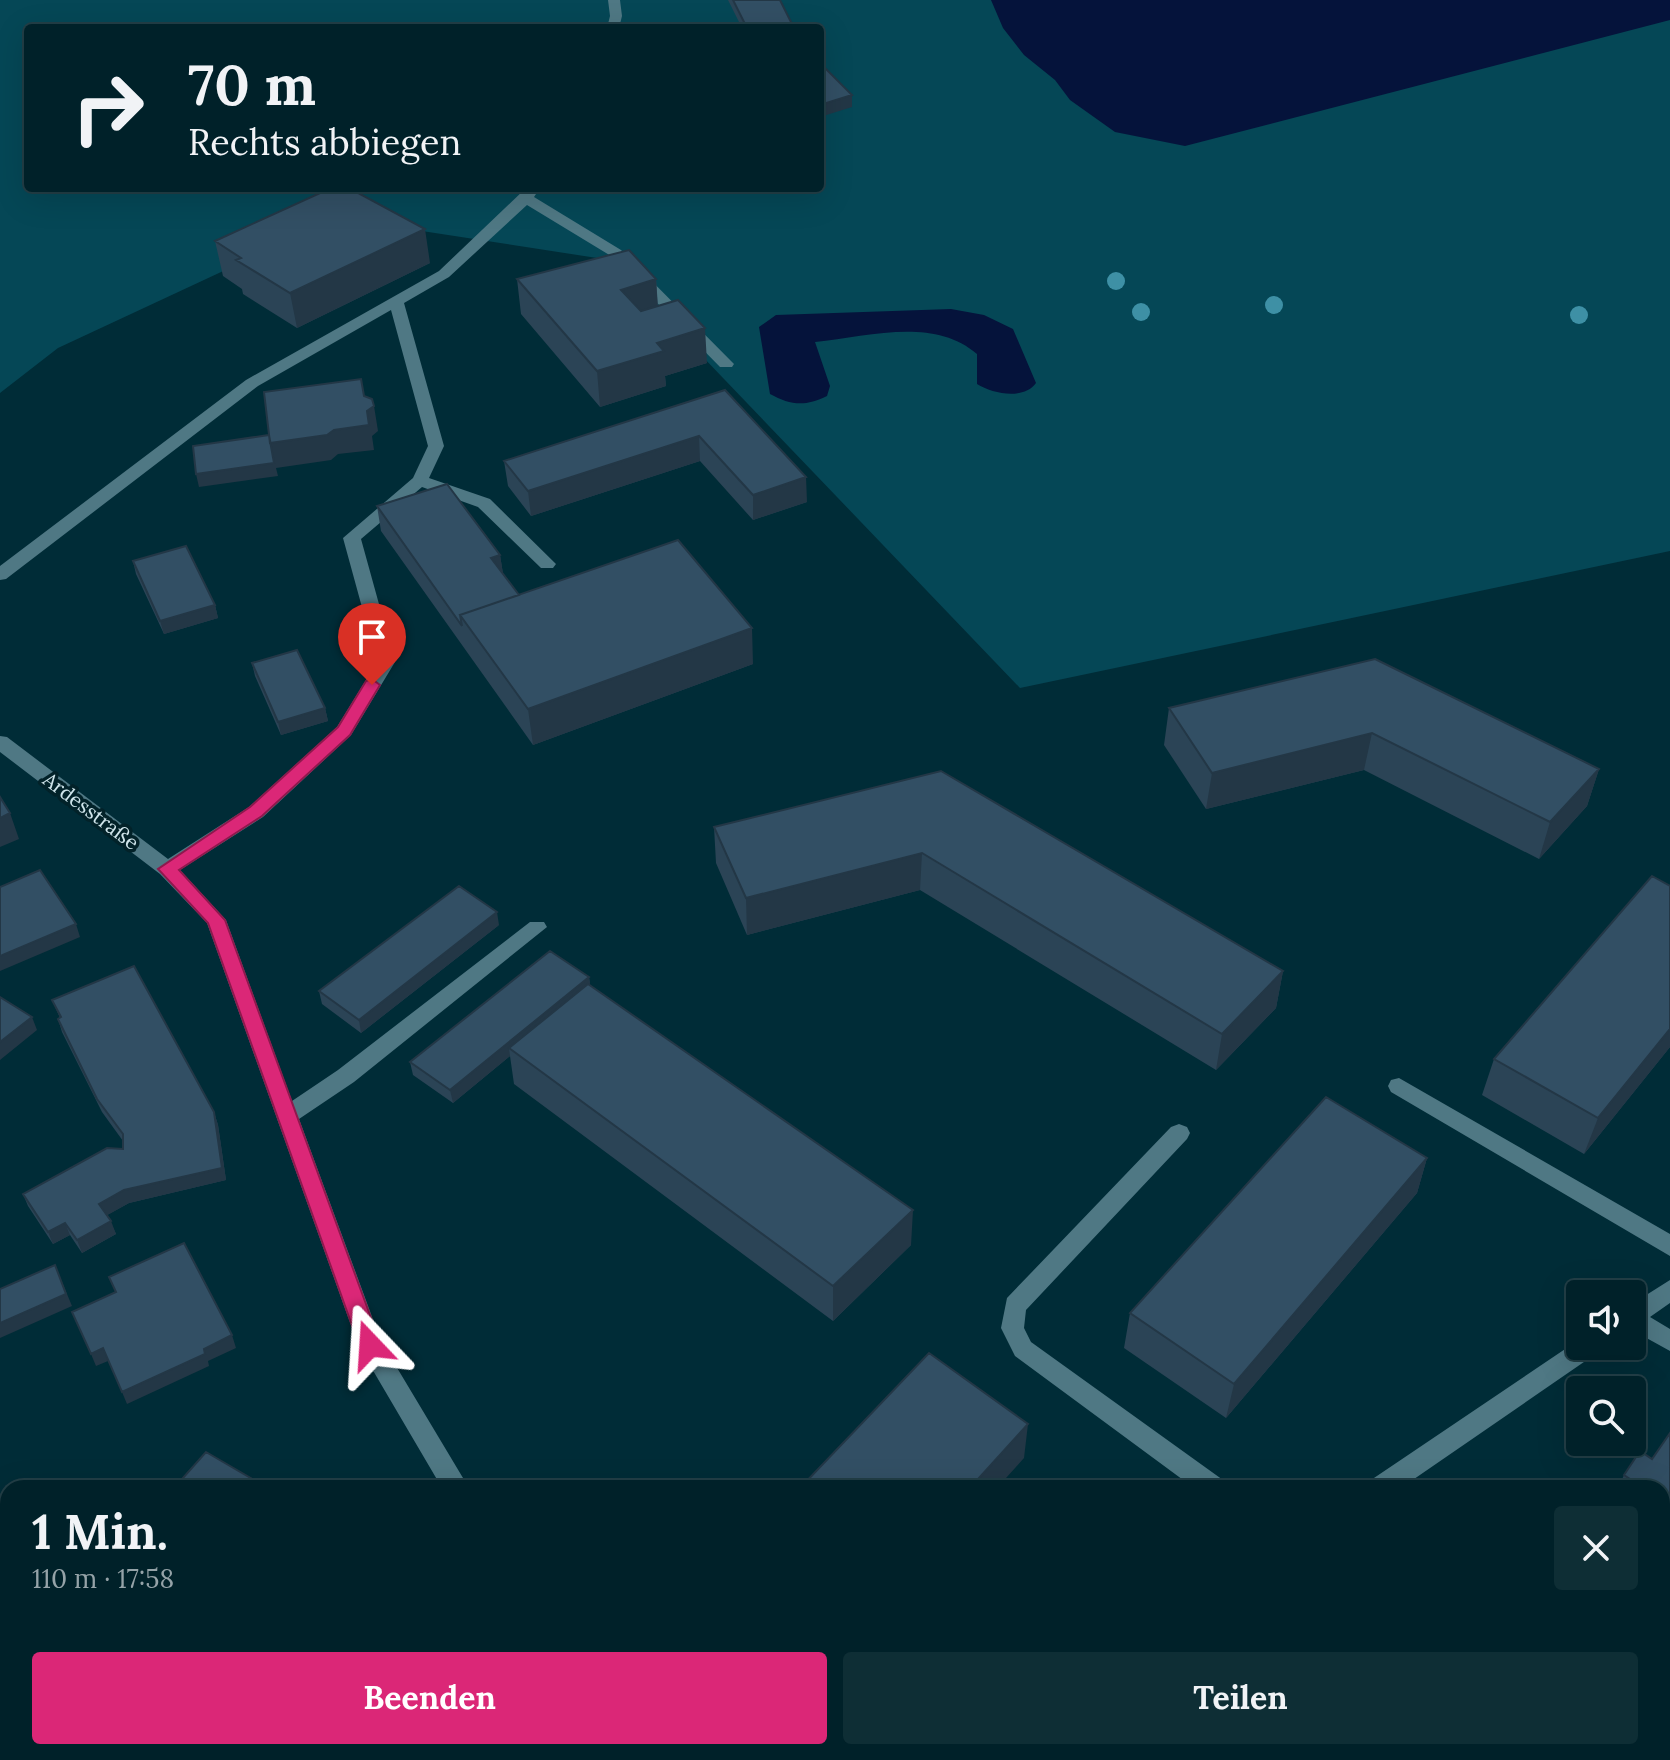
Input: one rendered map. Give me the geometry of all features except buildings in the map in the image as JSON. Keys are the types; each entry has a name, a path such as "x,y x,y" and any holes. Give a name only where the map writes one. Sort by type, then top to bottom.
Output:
{"street":[{"path":"614,0 614,24"},
{"path":"0,575 252,383 444,274 529,193 616,253 726,364"},
{"path":"167,869 256,812 344,731 386,662 352,538 420,480 436,446 396,301"},
{"path":"420,480 484,503 547,564"},
{"name":"Ardesstraße","path":"0,742 167,869 216,920 370,1345 451,1480"},
{"path":"287,1116 346,1076 537,927"},
{"path":"1399,1086 1670,1246"},
{"path":"1179,1133 1015,1305 1010,1321 1013,1337 1023,1349 1203,1480"},
{"path":"1646,1307 1670,1290"},
{"path":"1646,1326 1670,1341"},
{"path":"1392,1480 1568,1360"}],"shaded area":[{"path":"0,0 1670,0 1670,551 1020,688 610,260 337,218 58,348 0,393"},
{"path":"991,0 1670,0 1670,20 1185,146 1115,132 1070,100 1055,80 1024,55 1003,28"},
{"path":"951,309 984,315 1013,329 1036,383 1024,392 1008,394 991,390 977,384 977,354 960,342 940,335 899,332 815,342 830,386 827,396 798,403 770,394 759,327 776,315"}],"route":[{"path":"370,1345 216,920 167,869 256,812 344,731 372,685"}]}
